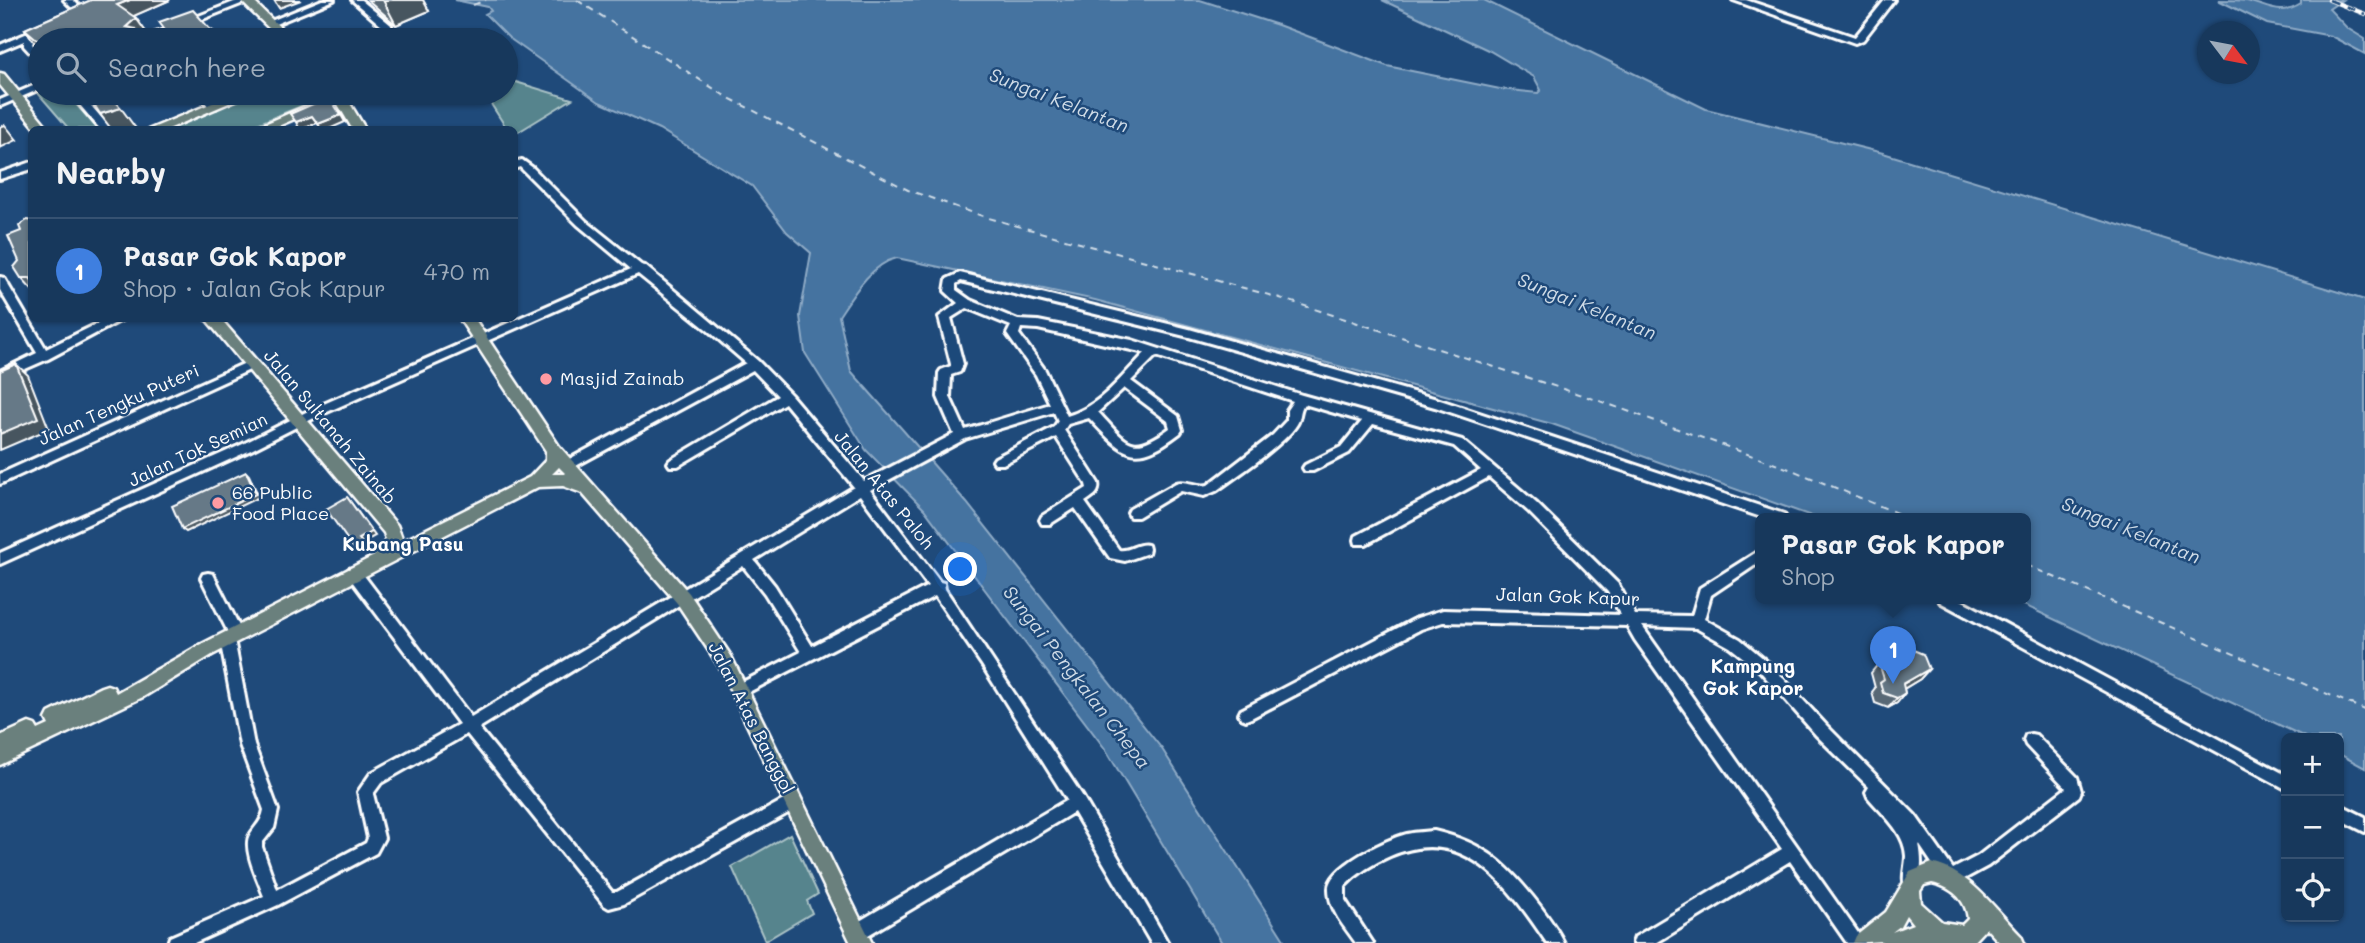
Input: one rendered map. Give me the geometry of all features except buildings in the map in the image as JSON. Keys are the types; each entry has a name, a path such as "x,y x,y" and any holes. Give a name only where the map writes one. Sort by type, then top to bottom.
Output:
{"main road":[{"path":"246,0 275,28"},
{"path":"0,77 41,126"},
{"path":"267,126 317,105"},
{"path":"348,105 358,126"},
{"path":"164,126 213,106"},
{"name":"Jalan Sultanah Zainab","path":"215,322 391,530 393,545 374,564"},
{"name":"Jalan Atas Banggol","path":"469,322 554,450 683,598 740,690 860,938"},
{"path":"0,757 137,691 205,650 536,481 554,462 554,450"},
{"path":"536,481 564,480 588,490"},
{"name":"Jalan Sultanah Zainab","path":"391,530 414,536 442,531"},
{"path":"0,745 145,674 205,650"},
{"path":"1863,943 1893,919 1911,884 1923,875 1951,878 1969,893 1975,903 2014,943"},
{"path":"1911,884 1909,893 1915,914 1933,931 1951,937 1967,935 1978,922 1975,903"},
{"path":"1891,943 1915,934 1982,943"}],"street":[{"path":"68,0 82,13"},
{"path":"178,28 246,0"},
{"path":"270,23 330,0"},
{"path":"356,0 388,28"},
{"path":"1737,0 1855,40 1860,38 1890,0"},
{"path":"66,20 92,9"},
{"path":"48,28 55,25"},
{"path":"0,48 28,36"},
{"path":"0,103 28,88"},
{"path":"85,105 104,126"},
{"path":"0,109 26,108"},
{"path":"0,176 28,165"},
{"name":"Jalan Atas Paloh","path":"518,165 581,221 754,364 786,397 862,488 939,587 1078,802 1160,943"},
{"name":"Jalan Tok Semian","path":"0,559 299,421 641,270"},
{"path":"1765,513 1533,433 1189,333 960,277 951,282 950,291 966,303 1017,324 1038,325 1154,351 1301,399 1455,441 1532,507 1613,589 1629,618 1857,943"},
{"path":"0,281 44,356"},
{"path":"961,436 944,397 945,373 956,369 957,364 945,317 966,303"},
{"path":"0,376 112,322"},
{"path":"1017,324 1013,334 1041,373 1061,426 1094,487 1091,494 1046,520"},
{"path":"999,461 1090,412 1154,351"},
{"name":"Jalan Tengku Puteri","path":"0,479 252,364"},
{"path":"568,465 754,364"},
{"path":"1090,412 1126,449 1134,452 1143,450 1176,430 1174,419 1124,382"},
{"path":"674,463 786,397"},
{"path":"1134,513 1180,486 1204,491 1212,488 1277,438 1293,421 1293,410 1301,399"},
{"path":"176,943 273,900 371,848 376,838 365,792 369,784 683,598 862,488 961,436 1056,407"},
{"path":"1309,467 1345,450 1371,418"},
{"path":"1361,540 1490,471"},
{"path":"1078,502 1115,554 1125,556 1143,548"},
{"path":"1698,622 1705,592 1755,558"},
{"path":"745,559 789,618 810,655"},
{"path":"355,573 488,751 609,900 619,899 794,802"},
{"path":"208,578 232,636 247,745 271,810 269,823 254,847 273,900"},
{"path":"740,690 939,587"},
{"path":"1956,604 2281,779"},
{"name":"Jalan Gok Kapur","path":"1246,714 1417,624 1443,615 1629,618 1698,622 1734,639 1756,659 1914,827 1951,878"},
{"path":"1951,878 1983,861 2074,791 2072,782 2031,740"},
{"name":"Jalan Gok Kapur","path":"1854,766 1914,843 1915,859 1911,884"},
{"path":"860,938 1078,802"},
{"path":"2344,814 2365,825"},
{"path":"1365,943 1338,902 1336,886 1348,873 1388,848 1423,836 1457,844 1499,869 1530,902 1556,943"},
{"path":"1641,943 1792,851"}],"green space":[{"path":"518,83 572,99 518,132 518,126 505,126 492,105 518,105"},
{"path":"48,105 77,105 95,126 66,126"},
{"path":"227,105 304,105 252,126 173,126"},
{"path":"790,834 818,894 807,901 812,913 765,941 732,867"}],"water":[{"path":"455,0 1200,0 1278,25 1387,66 1500,89 1538,93 1541,90 1534,77 1490,51 1382,0 1484,0 1706,109 1883,153 2365,300 2365,768 2344,757 2344,733 2296,733 2022,604 2031,604 2031,513 1803,513 1552,424 1095,300 897,258 888,261 871,273 839,316 851,371 967,503 1162,749 1286,943 1222,943 1106,750 924,509 866,450 805,353 800,316 811,253 787,232 752,186 659,129 599,102 518,44 518,28 499,28 485,14 491,11 488,7"},
{"path":"2218,0 2247,1 2268,8 2287,10 2301,4 2301,0 2342,0 2329,9 2347,28 2365,39 2365,54 2331,36 2267,24"}],"ferry route":[{"path":"473,5 486,0"},
{"path":"577,0 725,96 908,190 985,217 1280,298 1594,399 1792,470 1897,513"},
{"path":"2031,567 2365,710"}],"railway":[{"path":"2329,0 2365,14"}],"place":[{"name":"Masjid Zainab","path":"546,379"},
{"name":"66 Public Food Place","path":"218,503"},
{"name":"Pasar Gok Kapor","path":"1893,684"}],"district":[{"name":"Kubang Pasu","path":"403,544"},
{"name":"Kampung Gok Kapor","path":"1753,677"}],"water label":[{"name":"Sungai Kelantan","path":"1059,100"},
{"name":"Sungai Kelantan","path":"1587,306"},
{"name":"Sungai Kelantan","path":"2131,530"},
{"name":"Sungai Pengkalan Chepa","path":"1077,677"}]}
